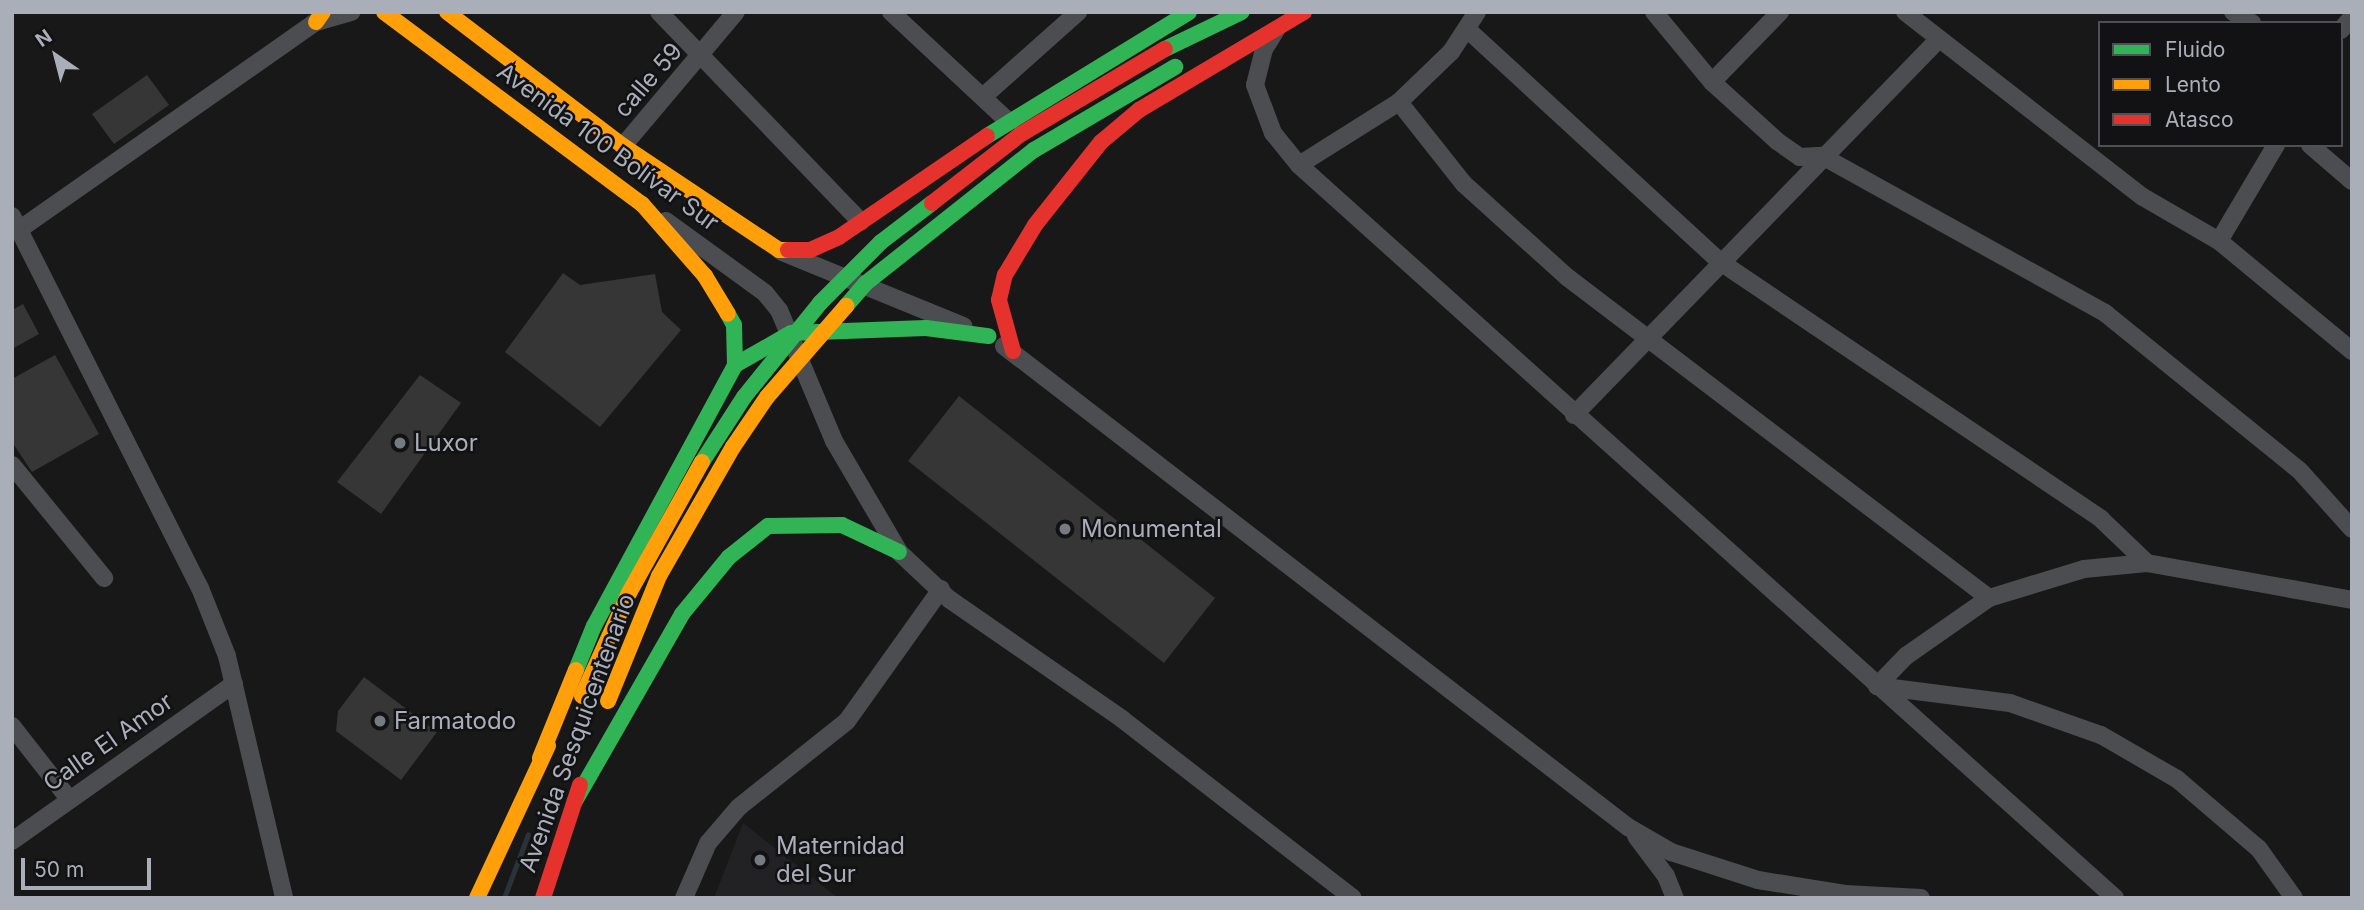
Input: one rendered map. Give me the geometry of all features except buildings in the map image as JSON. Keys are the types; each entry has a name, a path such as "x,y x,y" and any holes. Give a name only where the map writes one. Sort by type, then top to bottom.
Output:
{"main road":[{"name":"Avenida 100 Bolívar Sur","path":"384,12 642,204"},
{"name":"Avenida 100 Bolívar Sur","path":"447,12 623,146 779,250"},
{"path":"779,250 810,250 862,222 1008,121 1189,12"},
{"name":"Avenida Sesquicentenario","path":"477,898 540,758 582,696 629,593 702,462 744,397 820,303 881,242 1021,134 1165,50 1242,12"},
{"name":"Avenida Sesquicentenario","path":"543,898 607,701 659,576 733,447 767,397 866,283 1034,150 1104,104 1175,67 1298,12"},
{"path":"1013,351 999,300 1005,275 1035,225 1101,142 1139,110 1304,12"},
{"path":"540,758 594,625 735,366 734,325 705,276 642,204"},
{"path":"735,366 791,333 926,328 988,336"},
{"path":"575,801 682,614 729,557 768,526 842,525 899,552"}],"street":[{"path":"284,898 234,684 200,588 16,222 319,17 352,12"},
{"path":"659,12 862,222"},
{"name":"calle 59","path":"623,146 736,12"},
{"path":"891,12 985,95 1008,121"},
{"path":"985,95 1078,12"},
{"path":"1299,165 1399,102 1468,30 1477,12"},
{"path":"1654,12 1712,82 1777,141 1800,157 1822,156 2105,313 2300,471 2352,529"},
{"path":"1712,82 1780,12"},
{"path":"1905,12 1937,41 2143,197 2219,241 2352,351"},
{"path":"2233,12 2249,21"},
{"path":"1276,30 1264,49 1255,85 1273,132 1299,165 1574,415 2115,898"},
{"path":"1468,30 1719,261 2101,519 2147,563"},
{"path":"1574,415 1648,341 1719,261 1937,41"},
{"path":"1399,102 1464,184 1567,277 1989,598"},
{"path":"2219,241 2275,147"},
{"path":"2312,147 2352,181"},
{"name":"Avenida 100 Bolívar Sur","path":"642,204 765,293 791,333 834,441 899,552 941,589 1122,719 1353,898"},
{"path":"779,250 988,336 1013,351 1628,827 1713,868 1837,896 1921,898"},
{"path":"12,465 104,578"},
{"path":"1877,686 1906,656 1989,598 2084,569 2147,563 2352,600"},
{"path":"684,898 708,843 739,807 847,722 941,589"},
{"name":"Calle El Amor","path":"12,841 234,684"},
{"path":"1877,686 2010,703 2101,735 2177,779 2259,849 2294,898"},
{"path":"12,726 69,799"},
{"path":"1628,827 1666,876 1675,898"}],"shaded area":[{"name":"Maternidad del Sur","path":"743,823 838,898 714,898"}],"waterway":[{"path":"504,898 528,834"}],"traffic: fast":[{"path":"987,136 1189,12"},
{"path":"1165,49 1242,12"},
{"path":"846,306 866,283 1034,150 1175,67"},
{"path":"702,462 744,397 820,303 881,242 932,203"},
{"path":"576,670 594,626 735,365 734,325 728,314"},
{"path":"735,365 791,333 926,328 988,336"},
{"path":"575,801 682,614 729,557 768,526 842,525 899,552"}],"traffic: slow":[{"path":"316,22 323,12"},
{"path":"384,12 642,204 705,276 728,314"},
{"path":"447,12 623,146 779,250 788,250"},
{"path":"608,701 659,576 733,447 767,397 846,306"},
{"path":"582,696 629,593 702,462"},
{"path":"540,758 576,670"},
{"path":"477,898 548,746"}],"traffic: jam":[{"path":"1013,351 999,300 1005,275 1035,225 1101,142 1139,110 1304,12"},
{"path":"932,203 1021,134 1165,49"},
{"path":"788,250 810,250 839,237 987,136"},
{"path":"543,898 580,785"}],"place":[{"name":"Luxor","path":"400,443"},
{"name":"Monumental","path":"1065,529"},
{"name":"Farmatodo","path":"380,721"},
{"name":"Maternidad del Sur","path":"760,860"}]}
